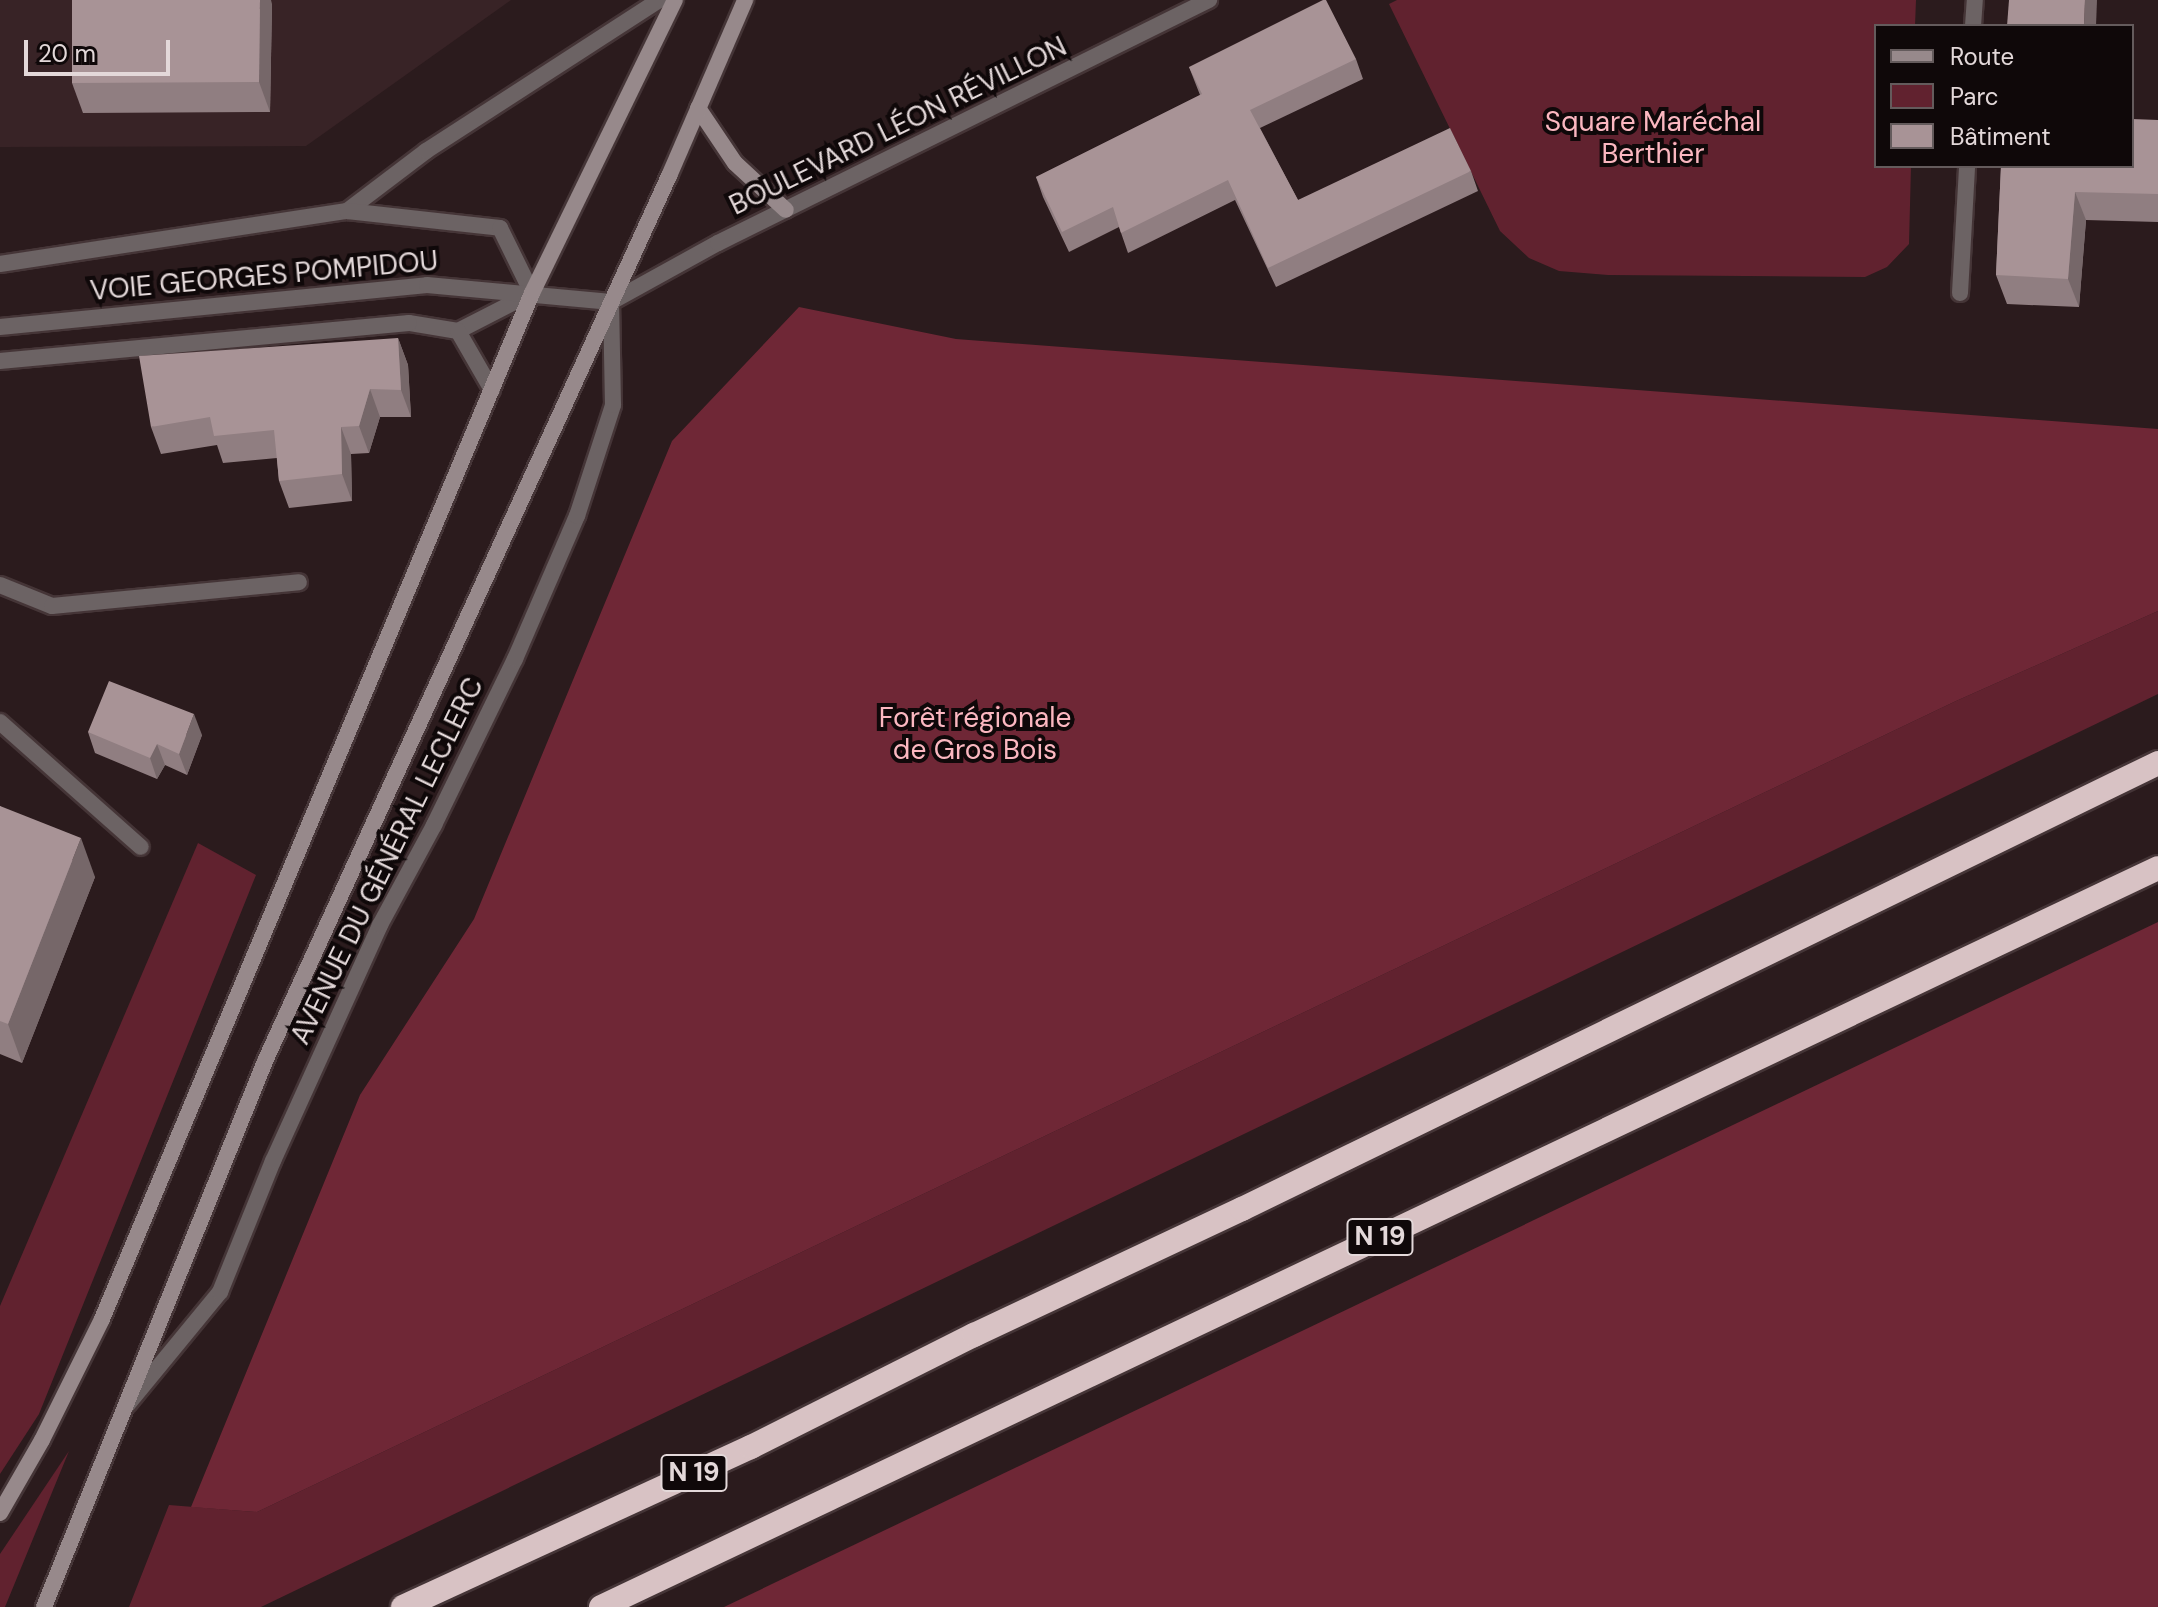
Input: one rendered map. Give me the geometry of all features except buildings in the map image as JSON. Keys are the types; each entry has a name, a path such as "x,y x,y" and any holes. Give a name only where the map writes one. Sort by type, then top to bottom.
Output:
{"highway":[{"name":"N 19","path":"403,1607 751,1447 974,1335 1256,1203 2158,763"},
{"name":"N 19","path":"601,1607 2158,868"}],"main road":[{"path":"0,1513 42,1440 102,1319 532,293 675,0"},
{"name":"AVENUE DU GÉNÉRAL LECLERC","path":"611,302 745,0"},
{"path":"698,108 735,163 786,210"},
{"path":"44,1607 266,1059 611,302"}],"street":[{"path":"347,211 426,151 659,0"},
{"name":"BOULEVARD LÉON RÉVILLON","path":"611,302 1179,7 1209,0"},
{"path":"1973,24 1975,0"},
{"path":"1960,293 1967,168"},
{"path":"0,264 347,211 500,228 532,293"},
{"name":"VOIE GEORGES POMPIDOU","path":"0,327 427,285 532,293"},
{"path":"0,361 409,323 458,331 532,293 611,302"},
{"name":"AVENUE DU GÉNÉRAL LECLERC","path":"124,1409 220,1292 273,1161 380,925 434,825 515,659 577,516 613,405 611,302"},
{"path":"458,331 492,390"},
{"path":"0,585 52,606 299,582"},
{"path":"0,722 141,847"}],"shaded area":[{"path":"0,0 511,0 306,146 0,147"}],"green space":[{"name":"Square Maréchal Berthier","path":"1397,0 1916,0 1915,24 1874,24 1874,168 1911,168 1909,244 1887,267 1865,277 1608,275 1559,271 1529,258 1500,231 1389,4"},
{"name":"Forêt régionale de Gros Bois","path":"799,307 956,339 2158,429 2158,611 1956,701 257,1512 191,1507 360,1095 474,919 672,441"},
{"path":"2158,611 2158,694 261,1607 129,1607 169,1505 257,1512 1956,701"},
{"path":"198,843 256,875 39,1414 0,1474 0,1306"},
{"path":"2158,922 2158,1607 724,1607"},
{"path":"69,1451 5,1607 0,1607 0,1554"}]}
